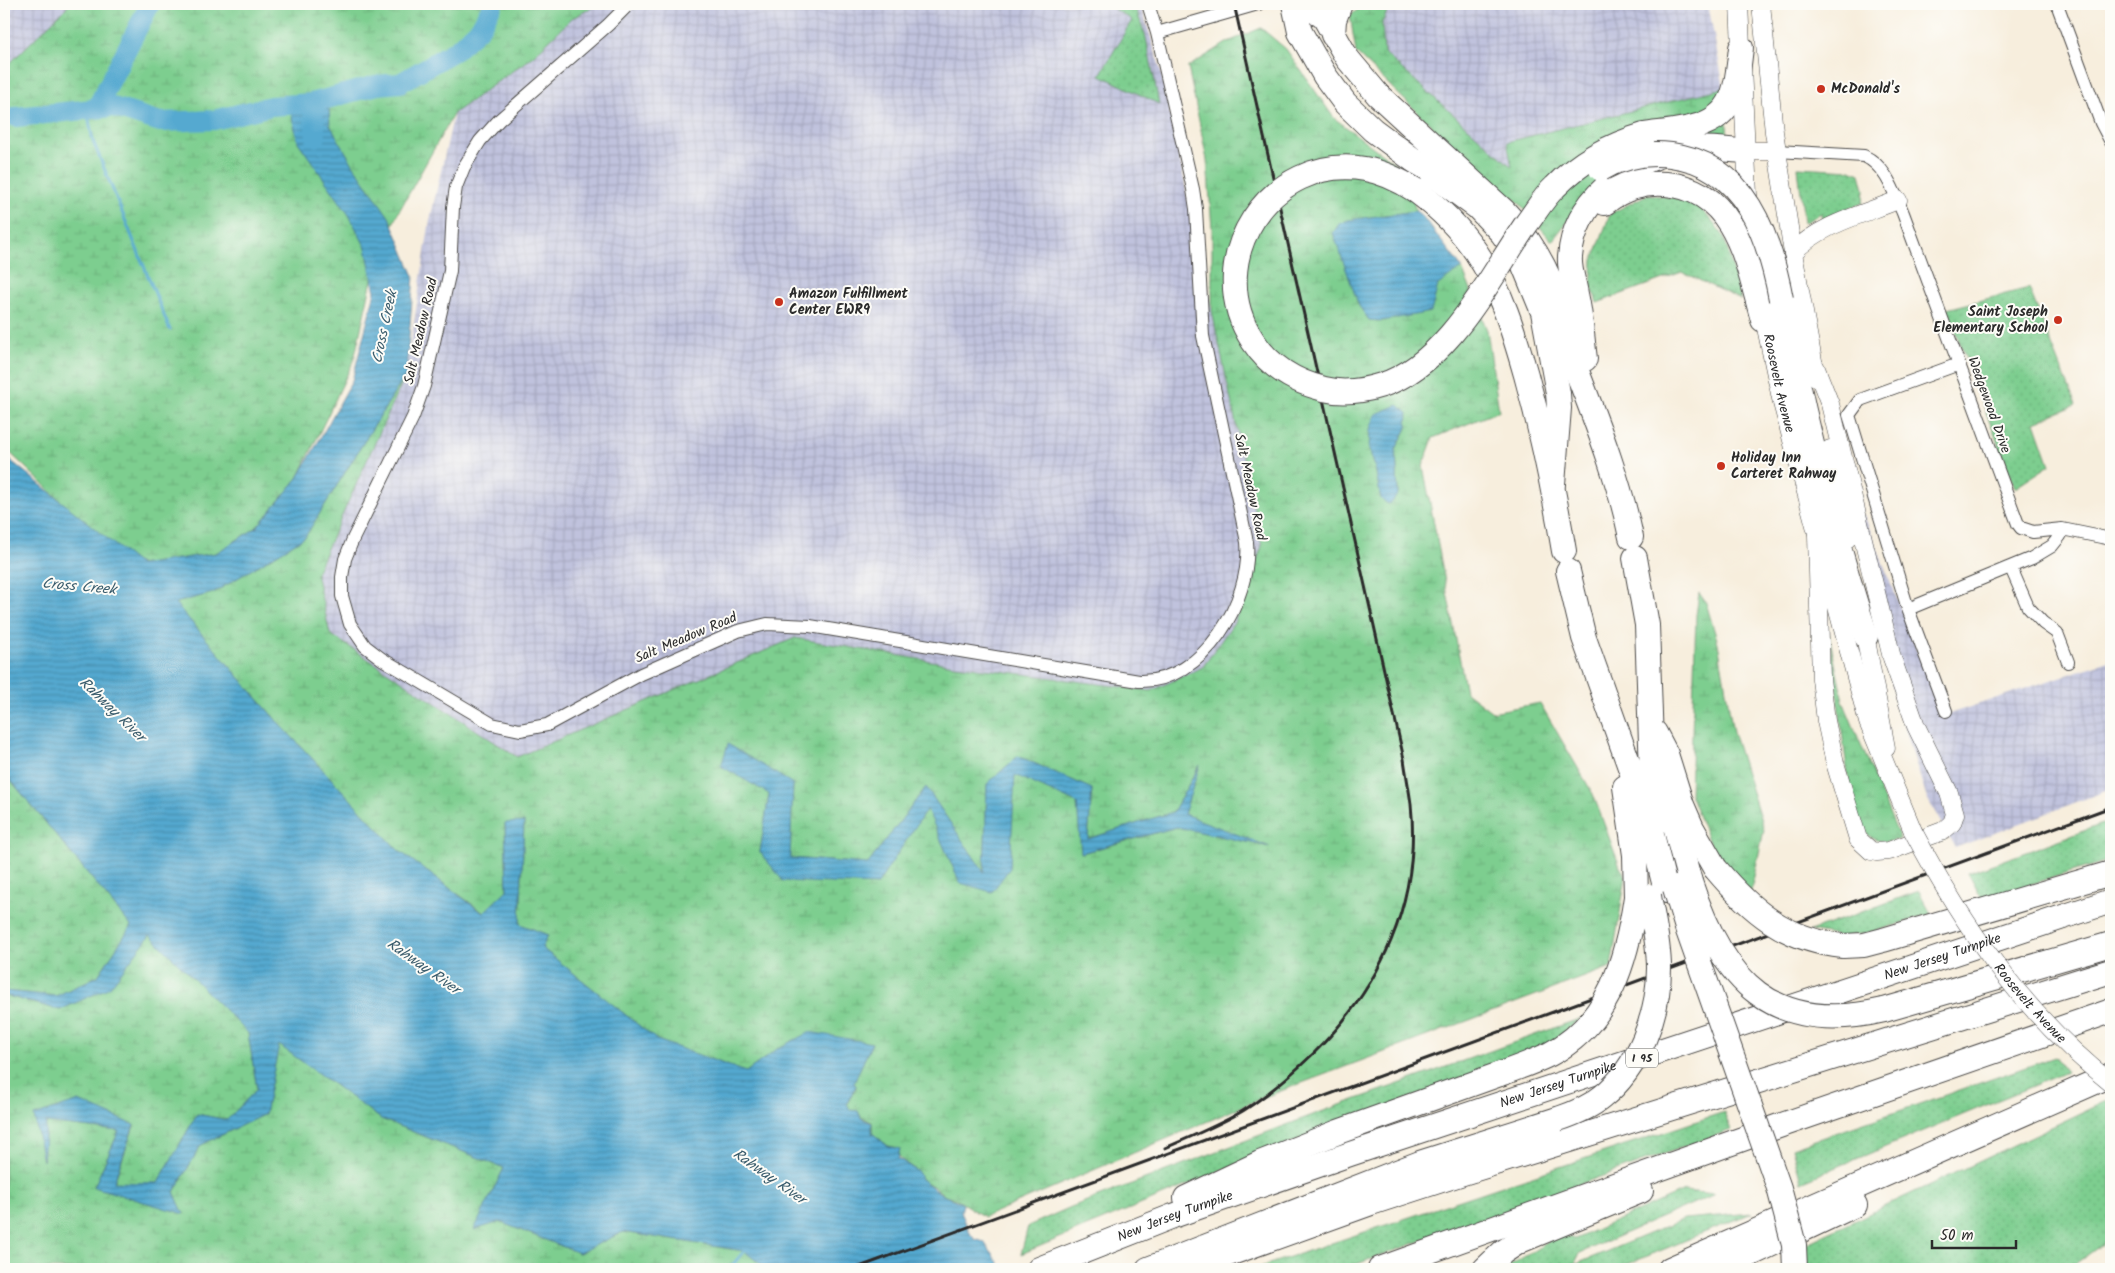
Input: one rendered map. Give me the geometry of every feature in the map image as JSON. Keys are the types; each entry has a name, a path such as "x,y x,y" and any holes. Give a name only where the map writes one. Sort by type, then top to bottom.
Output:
{"highway":[{"path":"1294,4 1300,32 1325,76 1345,102 1379,134 1476,208 1502,233 1522,261 1543,312 1558,393 1559,408 1553,484"},
{"path":"1148,1269 1401,1170 1558,1119 1589,1106 1615,1085 1638,1052 1654,1011 1659,968 1658,944 1663,891 1665,789 1652,726 1648,625 1623,500 1614,470 1569,349 1552,287 1545,268 1516,222 1378,95 1347,58 1324,17 1305,4"},
{"path":"1333,35 1334,20 1340,4"},
{"path":"1465,317 1500,262 1554,187 1576,168 1620,143 1644,136 1694,127 1719,116 1730,102 1733,94 1741,48"},
{"path":"1593,415 1577,295 1570,268 1572,242 1588,207 1607,186 1636,167 1678,151 1710,149 1746,151"},
{"path":"1786,1269 1785,1251 1775,1206 1663,891 1648,818 1610,717 1584,638 1566,561 1553,484 1526,376 1510,323 1498,293 1486,269 1465,237 1440,210 1415,190 1389,176 1363,168 1341,168 1305,176 1274,194 1252,221 1237,256 1235,295 1243,323 1253,341 1266,357 1286,374 1324,389 1350,391 1374,388 1408,373 1438,348 1465,317 1555,209 1578,185 1604,167 1617,161 1651,154 1675,155 1697,161 1719,174 1739,192 1766,238 1775,268 1798,389 1815,461 1845,572 1866,636"},
{"path":"1577,295 1577,266 1582,240 1592,218 1598,210 1627,190 1647,184 1670,184 1688,188 1704,196 1714,204 1730,223 1742,248 1763,320"},
{"path":"1610,717 1631,822 1699,962 1779,1188 1794,1246 1795,1269"},
{"path":"1652,726 1666,754 1692,828 1715,868 1745,901 1781,928 1801,938 1822,944 1843,946 1864,944 2111,873"},
{"path":"1663,891 1699,909 1722,956 1734,971 1766,999 1786,1009 1825,1018 1864,1015 1884,1010 2111,944"},
{"path":"1168,1212 1306,1145 1551,1054 1582,1031 1596,1016 1618,978 1632,927 1663,891"},
{"name":"New Jersey Turnpike","path":"1039,1269 1132,1233 1168,1212 1350,1154 2111,901"},
{"path":"1187,1269 1371,1203 1454,1176 2111,971"},
{"path":"1380,1269 1902,1083 2111,1011"},
{"path":"1670,1269 2111,1075"},
{"path":"1485,1269 1503,1252 1541,1231 1902,1083"},
{"path":"1718,1269 1894,1186 2083,1087"}],"main road":[{"name":"Roosevelt Avenue","path":"1739,4 1752,235 1763,320 1782,403 1868,722 1913,831 1959,913 2012,987 2043,1022 2111,1083"},
{"name":"Roosevelt Avenue","path":"1761,4 1777,151 1793,253 1893,780"},
{"path":"1746,151 1777,151"},
{"path":"1793,253 1801,244 1816,233 1898,200"},
{"path":"1815,366 1830,404 1892,658 1913,718 1949,793 1955,814 1952,823 1943,831 1889,851 1871,851 1858,839 1835,763 1826,721 1821,679 1817,535"}],"street":[{"name":"Salt Meadow Road","path":"629,4 617,17 499,120 480,141 464,167 456,187 453,207 450,271 424,386 413,417 353,539 343,568 341,586 344,605 350,624 365,646 393,666 475,715 492,724 514,730 534,729 553,723 658,666 738,631 767,624 810,626 1139,680 1158,680 1174,674 1190,665 1203,654 1220,631 1238,598 1246,572 1248,551 1244,521 1203,336 1194,189 1157,33 1148,4"},
{"path":"1157,33 1258,4"},
{"path":"2057,4 2098,117 2111,142"},
{"name":"Wedgewood Drive","path":"1777,151 1864,156 1873,161 1882,170 1898,200 2018,524 2033,532 2062,530 2111,539"},
{"path":"1946,710 1908,609 1849,415 1860,400 1958,364"},
{"path":"1908,609 2032,558 2052,546 2062,530"},
{"path":"2011,568 2028,607 2043,623 2057,633 2068,662"}],"shaded area":[{"path":"4,4 70,4 4,69"},
{"path":"599,4 1137,4 1143,12 1160,67 1262,546 1235,621 1203,667 1151,691 954,665 795,638 517,757 330,634 316,573 406,374 430,220 454,113 532,57 572,18"},
{"path":"1708,4 1724,88 1508,142 1512,167 1384,53 1382,23 1390,5"},
{"path":"1859,515 1864,515 1943,716 2111,660 2111,789 1955,848 1926,796 1893,689"}],"green space":[{"path":"70,4 599,4 572,18 532,57 454,113 397,215 376,262 354,360 298,478 256,528 216,553 141,565 102,540 4,447 4,69"},
{"path":"1106,4 1133,4 1135,6 1146,38 1159,104 1100,75 1132,20"},
{"path":"1366,4 1395,4 1390,5 1382,23 1384,53 1512,167 1507,142 1724,88 1728,138 1603,176 1552,241 1520,204 1468,161 1356,53 1350,15"},
{"path":"1261,28 1286,49 1334,118 1405,171 1416,211 1348,220 1359,306 1369,320 1381,321 1462,268 1487,330 1499,411 1433,438 1423,466 1466,692 1492,712 1540,703 1593,794 1620,867 1626,876 1611,967 1262,1098 984,1217 956,1199 945,1196 921,1179 916,1170 901,1158 895,1147 888,1146 872,1133 872,1122 861,1117 858,1111 850,1110 847,1104 856,1087 854,1082 872,1043 780,1047 746,1072 657,1040 542,948 548,935 520,924 524,822 505,824 507,890 484,913 398,850 276,720 175,603 213,593 305,537 406,374 316,573 330,634 517,757 795,638 954,665 1151,691 1203,667 1235,621 1262,546 1212,311 1212,229 1207,160 1188,67 1228,42","holes":["1407,428 1396,449 1398,494 1381,499 1375,467 1369,449","1018,756 1092,789 1088,839 1173,812 1198,768 1184,814 1266,846 1177,827 1082,853 1077,803 1014,774 1010,868 960,883 927,808 877,885 760,852 769,794 793,784 790,858 868,864 926,787 984,873 987,784"]},
{"path":"1798,167 1851,170 1860,174 1864,189 1863,203 1822,219 1821,213 1804,223"},
{"path":"1648,194 1695,201 1724,236 1741,300 1682,272 1597,303 1591,284 1593,260 1610,214"},
{"path":"2029,288 2076,405 2035,422 2050,465 2015,488 1947,309"},
{"path":"1699,593 1706,603 1718,643 1733,732 1764,830 1750,895 1710,845 1690,794 1696,615"},
{"path":"1828,630 1843,701 1900,839 1891,841 1876,840 1866,833 1853,812"},
{"path":"4,772 131,926 98,976 56,996 4,991"},
{"path":"2111,821 2111,860 1982,899 1968,873"},
{"path":"1919,891 1931,914 1876,931 1843,937 1810,931"},
{"path":"150,934 248,1033 257,1089 227,1120 197,1114 158,1183 114,1183 134,1126 35,1116 43,1159 46,1123 119,1131 94,1187 183,1213 174,1192 201,1145 265,1114 278,1044 381,1119 504,1168 475,1229 500,1222 579,1253 623,1232 744,1251 763,1266 773,1269 4,1269 4,995 60,1010 110,986"},
{"path":"1582,1018 1548,1046 1268,1152 1021,1254 1028,1226 1071,1207 1318,1113"},
{"path":"2055,1057 2066,1072 1801,1182 1792,1148"},
{"path":"2106,1101 2111,1105 2111,1238 2068,1269 1805,1269 1803,1245"},
{"path":"1724,1112 1731,1130 1343,1269 1254,1269"},
{"path":"1684,1191 1715,1194 1580,1253 1574,1265 1684,1219 1752,1213 1616,1269 1504,1269 1561,1234 1575,1239"}],"water":[{"name":"Rahway River","path":"329,109 330,125 352,163 389,217 414,276 406,374 305,537 213,593 175,603 276,720 398,850 483,913 507,890 505,823 524,822 520,924 548,935 542,948 657,1040 746,1072 780,1047 810,1032 872,1043 854,1082 856,1086 847,1103 850,1110 858,1111 861,1118 872,1123 872,1133 888,1146 900,1149 898,1158 919,1173 921,1179 945,1196 963,1204 961,1212 971,1235 975,1239 984,1242 1003,1269 773,1269 763,1266 744,1251 623,1232 579,1253 500,1222 474,1230 504,1168 381,1119 279,1045 265,1114 201,1145 174,1192 184,1214 94,1187 119,1131 46,1123 43,1161 34,1116 79,1101 134,1125 114,1182 158,1183 197,1114 227,1120 257,1089 248,1033 150,935 110,987 60,1010 4,995 4,991 56,996 98,976 131,926 4,772 4,455 140,565 216,553 256,528 298,478 352,381 375,292 366,248 349,215 298,142 291,113"},
{"path":"1416,211 1423,217 1462,268 1438,285 1431,312 1381,321 1369,320 1359,306 1333,233 1339,224 1348,220"},
{"path":"1398,405 1408,413 1407,428 1396,449 1398,494 1388,504 1381,499 1375,467 1369,449 1370,429 1376,414"},
{"path":"728,744 793,784 790,858 868,864 926,787 984,872 987,784 1018,756 1092,789 1088,839 1173,812 1200,765 1184,814 1270,847 1177,827 1081,853 1077,803 1015,775 1010,868 992,892 960,883 927,809 877,885 783,881 760,852 769,794 721,766"}],"waterway":[{"path":"96,109 150,4"},
{"name":"Cross Creek","path":"316,137 312,103 377,85 400,83 456,50 480,28 493,4"},
{"path":"16,117 113,107 160,122 214,120 271,106 312,103"},
{"path":"87,110 93,141 170,330"},
{"path":"729,1269 746,1249"}],"railway":[{"path":"1165,1148 1245,1110 1276,1087 1314,1053 1338,1027 1359,1000 1377,971 1391,940 1402,908 1409,874 1412,840 1411,804 1404,759 1234,4"},
{"path":"854,1269 2111,807"}],"place":[{"name":"McDonald's","path":"1821,89"},
{"name":"Amazon Fulfillment Center EWR9","path":"779,302"},
{"name":"Saint Joseph Elementary School","path":"2058,320"},
{"name":"Holiday Inn Carteret Rahway","path":"1721,466"}]}
